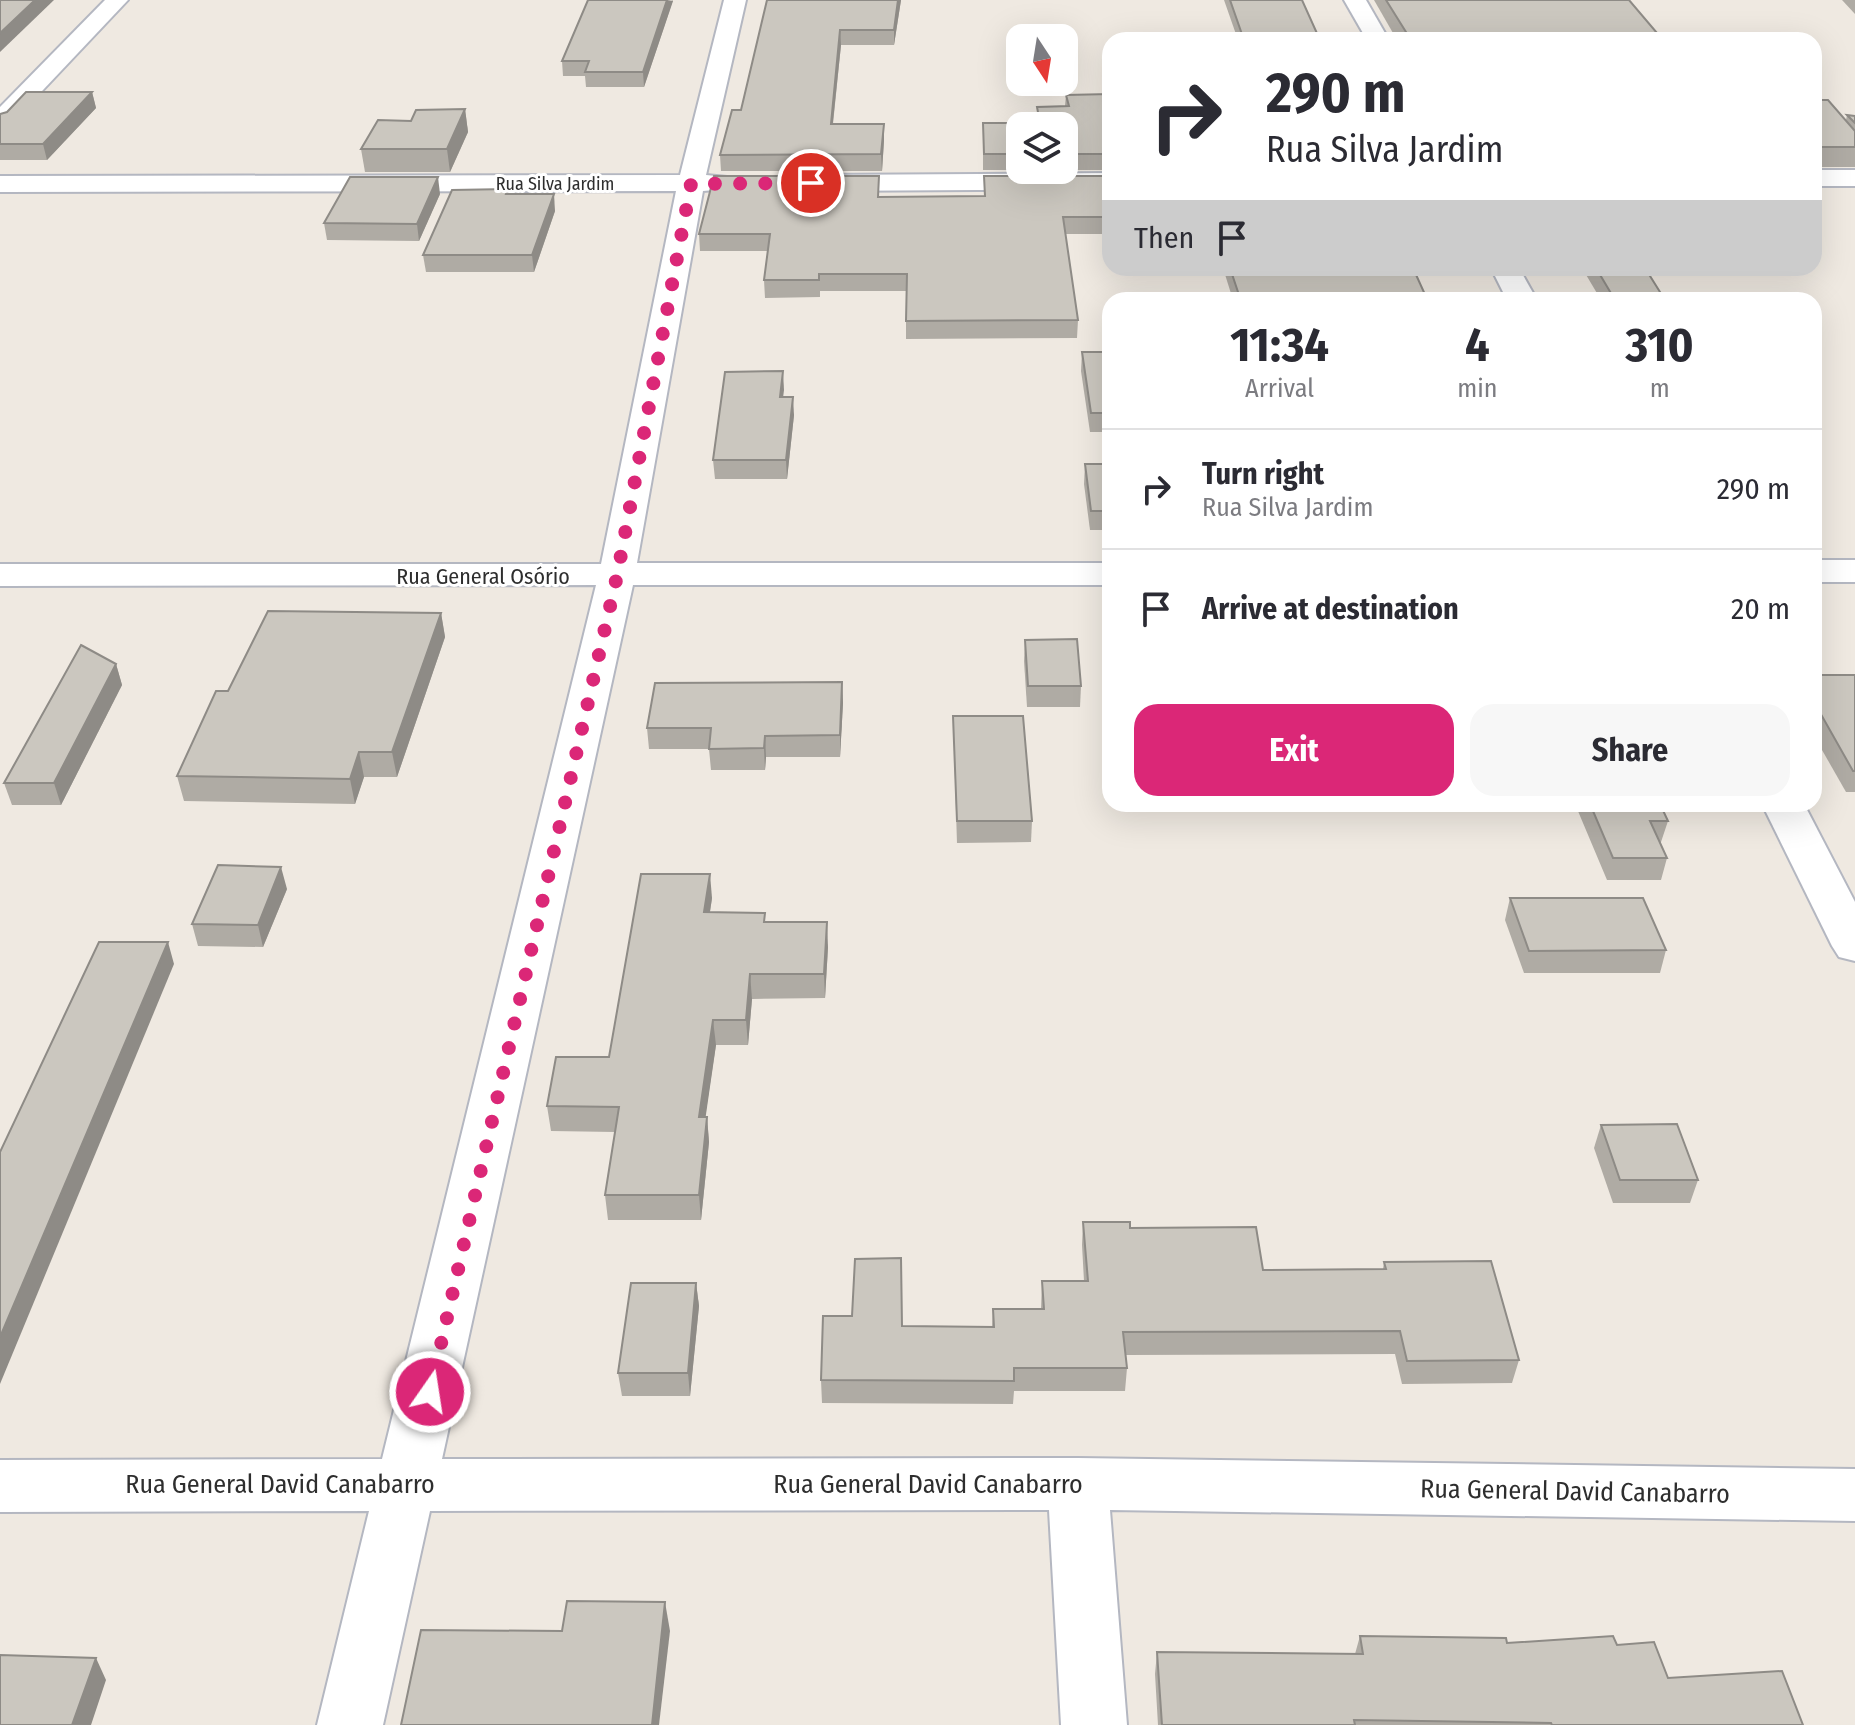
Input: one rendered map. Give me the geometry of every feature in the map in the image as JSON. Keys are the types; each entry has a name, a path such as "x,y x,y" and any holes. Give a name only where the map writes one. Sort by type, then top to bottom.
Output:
{"street":[{"path":"0,121 117,0"},
{"path":"350,1725 409,1483 617,576 691,184 735,0"},
{"path":"1355,0 1373,32"},
{"path":"1822,178 1855,178"},
{"path":"800,183 1102,181"},
{"name":"Rua Silva Jardim","path":"0,184 738,183"},
{"path":"1822,571 1855,571"},
{"name":"Rua General Osório","path":"0,575 1102,574"},
{"path":"1787,812 1855,946"},
{"path":"1078,1484 1094,1725"},
{"name":"Rua General David Canabarro","path":"0,1486 1078,1484 1855,1495"}],"building":[{"path":"0,0 35,0 0,33"},
{"path":"588,0 667,0 643,72 585,72 589,61 562,61"},
{"path":"767,0 898,0 894,30 840,30 831,124 884,124 881,154 720,155 732,110 741,110"},
{"path":"1230,0 1302,0 1316,32 1241,32"},
{"path":"1386,0 1629,0 1656,32 1406,32"},
{"path":"26,92 92,92 43,144 0,144 0,114 7,112"},
{"path":"1102,94 1102,154 1078,154 1078,112 1038,112 1037,107 1069,106 1066,96"},
{"path":"1822,100 1828,100 1855,131 1855,147 1822,147"},
{"path":"465,109 447,149 361,149 378,120 411,121 416,110"},
{"path":"983,123 1006,123 1006,154 984,154"},
{"path":"714,176 879,176 878,197 985,196 984,176 1006,176 1006,184 1078,184 1078,176 1102,176 1102,217 1063,217 1078,320 906,321 907,274 819,274 819,280 764,280 770,234 699,234"},
{"path":"350,177 438,177 417,224 324,223"},
{"path":"508,189 506,194 554,194 532,255 423,255 452,190"},
{"path":"1233,276 1417,276 1424,292 1238,292"},
{"path":"1601,276 1650,276 1660,292 1610,292"},
{"path":"1082,352 1102,352 1102,413 1091,413"},
{"path":"783,371 780,397 793,397 786,460 713,460 725,372"},
{"path":"1085,464 1102,464 1102,511 1091,511"},
{"path":"268,611 441,613 392,752 359,752 350,779 177,776 216,691 228,691"},
{"path":"1077,639 1081,686 1028,686 1025,640"},
{"path":"81,645 116,664 54,783 4,783"},
{"path":"1822,675 1855,675 1853,771 1822,716"},
{"path":"842,682 840,735 765,736 764,748 709,749 711,728 647,728 655,683"},
{"path":"953,716 1023,716 1032,821 957,821"},
{"path":"1593,812 1664,812 1668,821 1650,821 1667,858 1613,858"},
{"path":"218,865 281,867 258,925 192,924"},
{"path":"641,874 710,874 704,912 765,913 764,922 827,922 824,974 750,974 746,1020 713,1020 699,1117 707,1117 699,1195 605,1195 619,1107 547,1106 556,1057 609,1057"},
{"path":"1510,898 1643,898 1666,950 1529,951"},
{"path":"99,942 168,942 0,1337 0,1152"},
{"path":"1677,1124 1698,1180 1620,1180 1601,1125"},
{"path":"1083,1222 1130,1222 1130,1228 1256,1227 1263,1270 1386,1269 1384,1262 1491,1261 1519,1360 1407,1361 1400,1331 1123,1332 1127,1368 1014,1368 1014,1381 821,1380 823,1316 852,1316 855,1259 901,1258 902,1326 994,1327 993,1309 1044,1309 1042,1281 1088,1281"},
{"path":"631,1283 696,1283 688,1373 618,1373"},
{"path":"567,1601 665,1602 652,1725 401,1725 421,1630 562,1631"},
{"path":"1360,1636 1506,1638 1507,1643 1613,1636 1617,1645 1654,1642 1668,1678 1782,1671 1803,1725 1552,1725 1354,1720 1355,1725 1162,1725 1157,1652 1363,1654"},
{"path":"0,1655 96,1658 72,1725 0,1725"}],"route":[{"path":"430,1392 617,576 691,184 811,183"}]}
